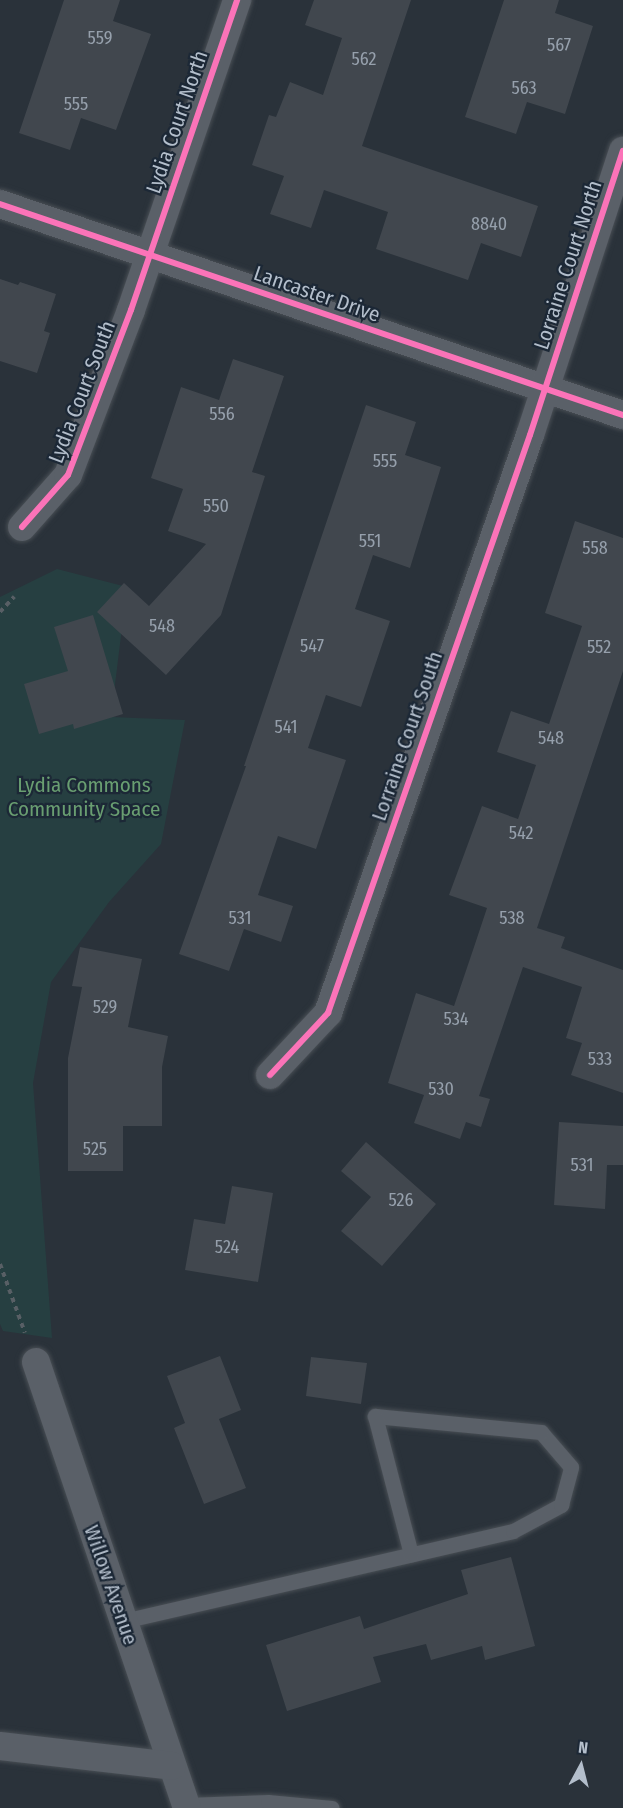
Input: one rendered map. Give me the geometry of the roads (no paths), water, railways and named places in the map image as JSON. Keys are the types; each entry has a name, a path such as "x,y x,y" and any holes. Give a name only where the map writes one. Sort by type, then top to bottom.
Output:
{"street":[{"name":"Lydia Court North","path":"149,255 237,0"},
{"name":"Lorraine Court North","path":"546,389 623,151"},
{"name":"Lancaster Drive","path":"0,204 623,415"},
{"name":"Lydia Court South","path":"22,527 68,475 131,310 149,255"},
{"name":"Lorraine Court South","path":"270,1075 328,1013 546,389"},
{"name":"Willow Avenue","path":"36,1362 187,1807"},
{"path":"0,1746 172,1766"}],"lane":[{"path":"123,1621 513,1531 561,1505 571,1467 541,1432 375,1416 411,1554"},
{"path":"187,1807 268,1802 332,1808"}],"park label":[{"name":"Lydia Commons Community Space","path":"84,797"}]}
